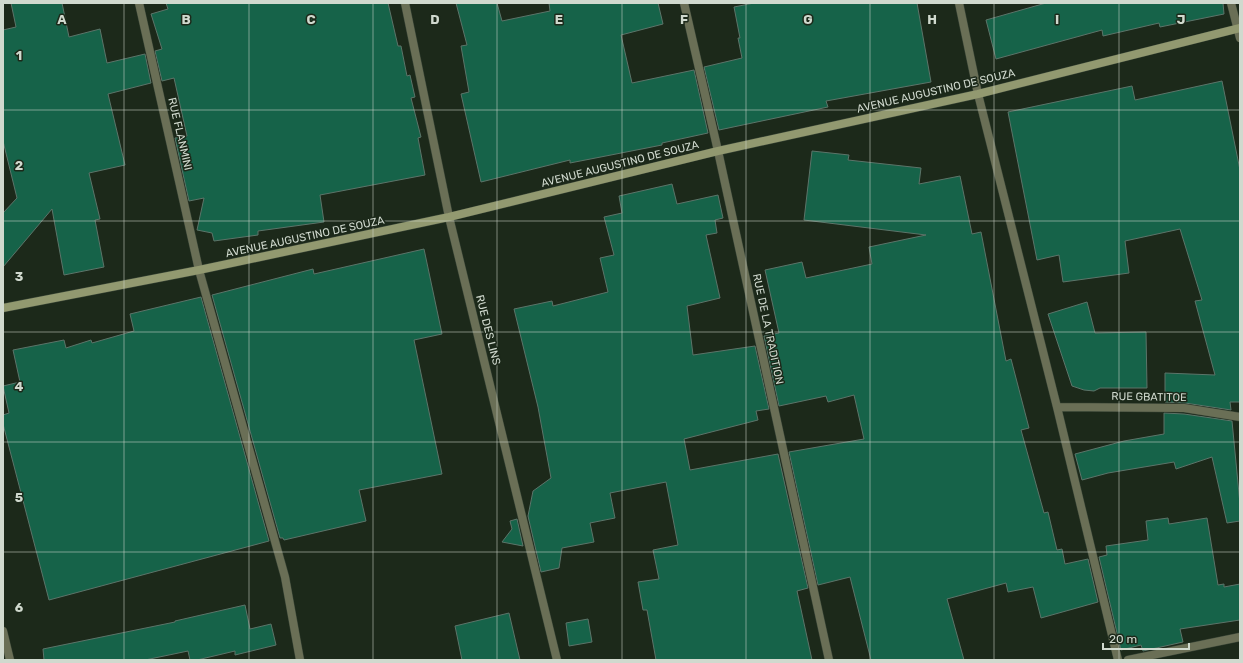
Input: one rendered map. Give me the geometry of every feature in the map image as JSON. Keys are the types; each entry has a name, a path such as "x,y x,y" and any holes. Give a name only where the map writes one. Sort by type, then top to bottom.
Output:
{"main road":[{"name":"AVENUE AUGUSTINO DE SOUZA","path":"3,308 199,270 449,217 718,151 978,94 1239,29"}],"street":[{"name":"RUE FLANMINI","path":"139,3 199,270 284,577 300,660"},
{"name":"RUE DES LINS","path":"405,3 449,217 557,660"},
{"name":"RUE DE LA TRADITION","path":"684,3 718,151 829,660"},
{"path":"958,3 978,94 1057,407 1118,660"},
{"path":"1231,3 1239,29 1240,38"},
{"name":"RUE GBATITOE","path":"1057,407 1184,408 1240,417"},
{"path":"3,631 10,660"},
{"path":"1128,660 1240,637"}],"building":[{"path":"11,3 62,3 69,37 100,29 107,63 145,54 151,83 108,94 125,165 89,173 100,219 95,220 104,267 64,275 52,209 3,267 3,213 17,198 3,141 3,30 16,27"},
{"path":"166,3 388,3 398,46 401,46 407,76 410,75 415,97 411,98 421,137 418,138 425,175 320,195 324,222 258,231 258,235 214,241 212,233 197,230 204,198 189,201 175,138 187,136 174,78 162,81 155,51 162,49 151,14 168,9"},
{"path":"456,3 497,3 502,21 550,11 549,3 658,3 663,24 621,35 632,83 694,70 708,133 662,143 662,145 570,163 570,160 481,182 461,94 469,92 461,46 467,45"},
{"path":"754,3 917,3 931,82 826,101 828,107 719,130 704,67 742,58 734,7"},
{"path":"1046,3 1223,3 1224,14 1160,27 1159,23 1103,36 1102,30 996,59 986,20"},
{"path":"1222,81 1240,170 1240,402 1230,402 1231,410 1185,403 1165,402 1165,373 1215,375 1195,301 1202,300 1180,229 1125,241 1129,273 1063,282 1059,255 1037,260 1008,112 1132,86 1135,100"},
{"path":"812,151 849,155 848,160 921,168 919,184 960,176 972,234 981,232 1006,361 1011,359 1029,428 1021,430 1044,513 1048,512 1057,550 1062,549 1065,564 1088,559 1098,602 1041,618 1033,587 1008,592 1006,583 947,599 964,660 871,660 850,577 818,585 789,452 864,439 854,395 828,402 826,396 779,406 764,336 779,333 765,270 802,262 806,278 872,264 869,247 926,235 804,220"},
{"path":"672,184 677,204 718,195 723,218 715,220 717,233 706,235 720,298 687,306 693,355 755,346 769,409 756,411 758,420 684,439 690,470 778,454 808,588 797,591 812,660 656,660 647,610 643,610 638,582 659,579 653,550 678,545 666,482 610,493 615,518 590,523 594,542 562,548 559,568 541,572 528,516 533,491 551,478 538,407 514,309 552,301 553,306 608,292 600,258 614,255 604,217 622,213 619,196"},
{"path":"424,249 442,334 414,340 442,474 359,490 366,521 284,540 283,538 280,538 212,295 313,269 314,274"},
{"path":"201,297 269,541 49,600 3,424 3,415 9,413 3,386 20,382 13,350 64,340 66,348 91,340 92,343 134,331 130,314"},
{"path":"1087,302 1095,333 1146,332 1147,388 1100,388 1094,391 1084,390 1072,386 1048,314"},
{"path":"1164,413 1184,414 1232,421 1240,504 1240,521 1227,523 1212,457 1176,469 1174,462 1108,473 1082,480 1075,454 1124,441 1164,434"},
{"path":"1168,518 1169,524 1207,518 1218,585 1224,584 1224,587 1240,584 1240,620 1180,629 1183,642 1143,651 1141,645 1121,650 1099,557 1107,555 1106,546 1148,540 1146,521"},
{"path":"517,519 523,546 502,542 512,529 510,521"},
{"path":"245,605 250,629 271,624 276,645 235,655 235,651 197,660 190,660 188,651 145,660 44,660 43,649 175,622"},
{"path":"509,613 520,660 462,660 455,626"},
{"path":"588,619 592,642 569,646 566,623"}]}
